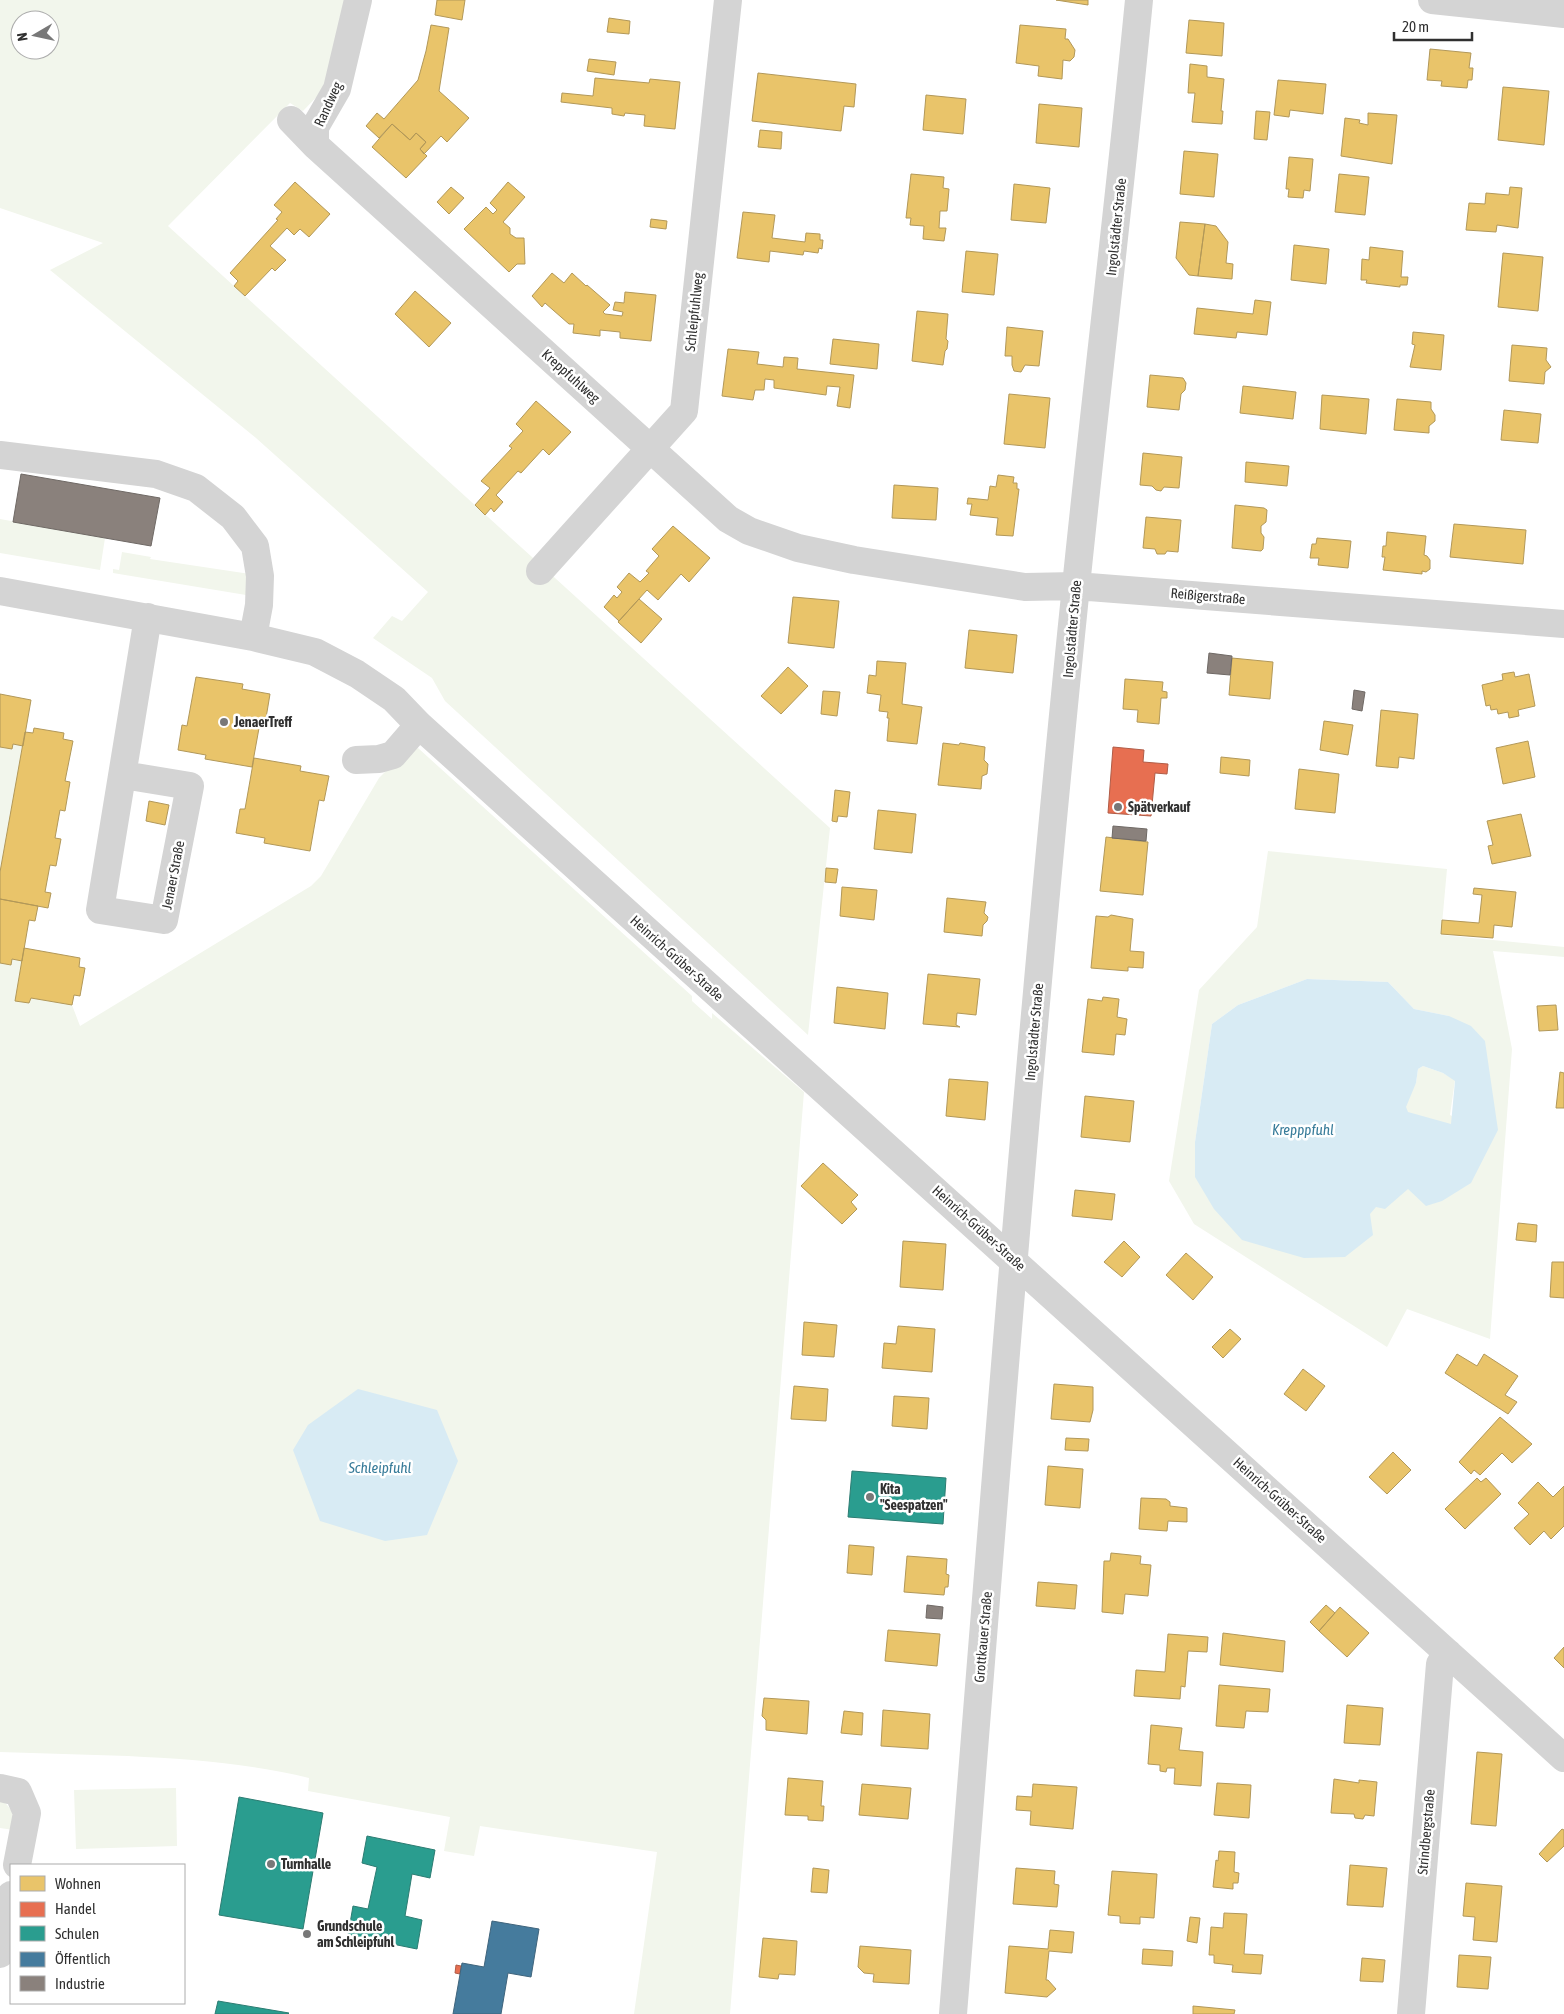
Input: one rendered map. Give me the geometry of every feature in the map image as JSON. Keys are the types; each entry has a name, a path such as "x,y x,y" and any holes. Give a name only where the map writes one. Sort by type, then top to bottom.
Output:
{"street":[{"name":"Randweg","path":"315,145 315,127 338,89 358,0"},
{"name":"Schleipfuhlweg","path":"540,571 684,411 728,0"},
{"name":"Ingolstädter Straße","path":"1013,1259 1076,586 1118,213 1139,0"},
{"path":"1432,0 1564,14"},
{"name":"Randweg","path":"291,120 315,145"},
{"name":"Kreppfuhlweg","path":"315,145 728,519 749,530 798,548 854,560"},
{"path":"0,455 156,474 196,488 233,517 255,546 260,576 259,605 253,637 0,590"},
{"name":"Reißigerstraße","path":"854,560 1024,587 1076,586 1564,624"},
{"name":"Jenaer Straße","path":"123,775 190,786 164,920 100,910 148,617"},
{"name":"Heinrich-Grüber-Straße","path":"253,637 315,652 357,674 394,699 418,725 1013,1259 1564,1758"},
{"path":"356,760 379,759 393,755 418,725"},
{"name":"Grottkauer Straße","path":"954,2014 1013,1259"},
{"name":"Strindbergstraße","path":"1411,2014 1440,1664 1448,1653"},
{"path":"0,1788 18,1792 27,1813 17,1864"},
{"path":"0,1954 10,1900"}],"shaded area":[{"path":"0,0 348,0 329,84 303,111 290,103 168,226 830,828 808,1035 445,701 432,678 373,638 392,616 402,621 428,592 256,438 50,270 103,243 0,208"},
{"path":"0,519 105,538 100,570 0,553"},
{"path":"122,552 151,557 150,559 250,574 246,595 113,573 113,569 119,570"},
{"path":"13,744 23,746 0,872 0,747 12,749"},
{"path":"418,748 692,996 692,1001 712,1019 712,1013 804,1092 730,2014 634,2014 657,1852 480,1826 474,1856 444,1851 450,1817 308,1791 309,1778 233,1764 195,1760 0,1752 0,963 10,965 12,959 22,961 15,1001 29,1003 31,998 72,1005 80,1026 311,886 321,876 379,778 400,757"},
{"path":"1268,851 1447,869 1441,935 1564,947 1564,957 1493,951 1512,1049 1490,1339 1407,1309 1387,1347 1194,1224 1169,1181 1199,990 1257,927","holes":["1307,979 1388,982 1414,1009 1449,1016 1485,1135 1450,1115 1455,1080 1443,1073 1423,1066 1418,1069 1416,1083 1388,1132 1195,1142 1212,1024 1238,1005"]},
{"path":"176,1788 177,1846 76,1849 74,1790"},
{"path":"0,1799 12,1812 14,1830 0,1828"}],"water":[{"name":"Krepppfuhl","path":"1307,979 1388,982 1414,1009 1449,1016 1471,1026 1485,1041 1498,1130 1471,1183 1442,1201 1426,1206 1408,1189 1385,1209 1376,1207 1370,1214 1373,1235 1345,1257 1304,1258 1242,1240 1214,1209 1195,1177 1195,1142 1212,1024 1238,1005","holes":["1423,1066 1443,1073 1455,1081 1451,1124 1408,1112 1406,1107 1416,1083 1418,1069"]},
{"name":"Schleipfuhl","path":"358,1389 437,1410 458,1461 427,1535 385,1541 320,1521 293,1450 308,1425"}],"building: Wohnen":[{"path":"437,0 465,0 462,20 435,15"},
{"path":"1056,0 1088,0 1088,5"},
{"path":"609,18 630,21 629,34 607,32"},
{"path":"1189,20 1224,23 1222,56 1186,53"},
{"path":"431,25 449,28 439,91 469,118 447,142 441,136 424,154 420,149 426,142 416,133 410,140 392,124 379,138 366,126 377,113 384,119 418,80"},
{"path":"1020,25 1066,29 1065,39 1068,39 1075,50 1074,57 1070,61 1063,60 1062,79 1038,76 1039,66 1016,63"},
{"path":"1430,49 1471,53 1469,68 1473,68 1472,80 1468,80 1467,88 1441,86 1442,81 1427,80"},
{"path":"589,59 616,62 614,75 587,71"},
{"path":"1190,64 1207,66 1207,77 1224,79 1221,111 1223,111 1222,124 1192,122 1195,93 1188,93"},
{"path":"758,73 856,84 854,107 844,106 841,131 752,121"},
{"path":"595,78 649,83 650,79 680,82 675,129 644,126 645,115 625,113 624,116 612,114 612,108 561,102 562,93 593,96"},
{"path":"1278,80 1326,84 1323,114 1290,110 1289,117 1274,115"},
{"path":"1503,87 1549,91 1544,145 1498,140"},
{"path":"926,95 966,99 963,134 923,130"},
{"path":"1039,104 1082,108 1079,147 1036,143"},
{"path":"1256,111 1270,112 1267,140 1254,139"},
{"path":"1368,113 1397,115 1392,164 1341,156 1345,118 1360,120 1359,123 1368,125"},
{"path":"392,124 410,140 416,133 426,142 420,149 427,156 406,178 372,147"},
{"path":"760,130 782,132 781,149 758,147"},
{"path":"1184,151 1218,154 1214,197 1180,194"},
{"path":"1289,157 1313,159 1310,191 1304,190 1303,198 1288,197 1289,189 1286,189"},
{"path":"911,174 944,177 943,188 949,189 947,211 940,211 939,228 946,228 944,241 923,239 924,226 910,225 911,218 906,218"},
{"path":"1339,174 1369,177 1365,215 1335,212"},
{"path":"295,182 330,214 309,237 300,229 294,235 287,228 270,246 286,260 275,271 272,268 245,296 234,286 238,281 230,273 278,220 276,219 282,212 274,205"},
{"path":"508,182 525,197 503,222 510,228 510,234 516,238 524,238 525,264 517,264 509,272 464,229 486,207 493,214 497,210 490,203"},
{"path":"1014,184 1050,188 1046,223 1011,220"},
{"path":"451,187 464,198 449,214 437,202"},
{"path":"1510,187 1522,188 1518,228 1497,225 1496,232 1466,230 1469,203 1485,204 1486,193 1509,195"},
{"path":"743,212 775,215 772,238 805,242 806,233 820,234 820,240 823,240 822,249 819,248 818,253 804,251 803,255 770,251 769,262 737,258"},
{"path":"651,219 667,221 666,229 650,227"},
{"path":"1180,222 1205,224 1198,276 1189,275 1176,258"},
{"path":"1205,224 1216,226 1228,242 1226,263 1233,264 1232,279 1198,276"},
{"path":"1294,245 1329,249 1326,284 1291,280"},
{"path":"1370,247 1403,251 1401,277 1408,277 1407,285 1400,285 1400,287 1366,283 1367,280 1361,280 1362,259 1369,260"},
{"path":"966,251 998,254 994,295 962,292"},
{"path":"1503,253 1543,257 1538,311 1498,307"},
{"path":"552,273 564,283 572,273 610,305 603,312 605,314 622,316 623,312 613,310 615,302 624,303 625,292 656,295 651,341 620,338 620,332 600,330 600,336 573,333 574,324 569,324 545,303 542,307 532,296"},
{"path":"415,291 451,323 429,347 395,314"},
{"path":"1255,300 1271,302 1267,335 1237,332 1236,338 1194,334 1197,308 1253,314"},
{"path":"917,311 948,314 946,339 948,341 943,365 912,361"},
{"path":"1007,327 1043,331 1039,366 1025,365 1021,372 1014,371 1012,356 1005,356"},
{"path":"1413,332 1444,335 1441,370 1410,367 1415,345 1412,344"},
{"path":"833,339 879,344 877,369 830,364"},
{"path":"1512,345 1547,348 1546,360 1551,367 1545,372 1544,384 1509,381"},
{"path":"728,349 759,352 757,364 783,367 784,357 798,358 797,369 854,375 850,408 837,406 840,387 827,386 826,395 774,388 774,380 765,379 764,390 755,390 753,400 722,396"},
{"path":"1150,375 1183,378 1186,383 1185,390 1181,394 1179,410 1147,407"},
{"path":"1243,386 1296,392 1293,419 1240,413"},
{"path":"1009,394 1050,398 1045,448 1004,444"},
{"path":"1322,395 1369,399 1366,434 1320,429"},
{"path":"1397,399 1431,402 1435,421 1429,426 1429,433 1394,430"},
{"path":"536,401 571,432 549,455 543,449 521,473 518,471 496,495 503,502 494,512 491,508 485,515 475,505 490,488 481,481 512,448 509,446 523,431 516,424"},
{"path":"1504,410 1541,414 1538,443 1501,440"},
{"path":"1143,453 1182,457 1179,488 1164,487 1161,491 1156,490 1152,486 1140,485"},
{"path":"1246,462 1289,466 1287,486 1245,482"},
{"path":"998,475 1014,477 1013,483 1017,483 1017,489 1019,489 1013,536 996,535 998,518 970,515 972,504 967,504 968,498 988,500 990,486 996,487"},
{"path":"894,485 938,488 936,520 892,518"},
{"path":"1235,505 1264,508 1267,510 1266,522 1261,526 1261,533 1264,537 1263,549 1261,551 1232,548"},
{"path":"1146,517 1181,520 1178,552 1167,551 1165,554 1157,554 1155,549 1143,548"},
{"path":"1454,524 1526,530 1523,564 1450,557"},
{"path":"673,526 710,558 689,582 681,574 658,600 647,590 619,621 604,607 614,595 617,598 622,592 617,587 629,573 640,582 649,573 646,571 659,556 652,549"},
{"path":"1387,532 1426,536 1424,555 1430,560 1430,569 1426,572 1422,571 1422,574 1383,570 1385,557 1382,557 1383,546 1386,546"},
{"path":"1317,538 1351,541 1348,568 1318,565 1319,558 1310,558 1312,544 1316,544"},
{"path":"793,597 839,601 834,648 788,643"},
{"path":"639,599 662,619 641,643 618,622"},
{"path":"969,630 1017,635 1013,673 965,668"},
{"path":"1232,658 1273,662 1270,699 1229,695"},
{"path":"877,661 906,663 902,704 922,707 917,744 887,741 889,718 887,718 888,712 879,711 881,695 867,693 869,675 876,676"},
{"path":"788,667 808,686 781,714 761,696"},
{"path":"1514,672 1515,677 1529,674 1535,706 1518,710 1519,716 1509,718 1508,712 1498,714 1497,709 1491,710 1490,705 1486,706 1482,685 1503,680 1502,674"},
{"name":"JenaerTreff","path":"196,677 243,684 242,689 270,694 266,718 261,717 252,767 205,759 206,755 178,750 182,725 187,726"},
{"path":"1125,679 1163,682 1162,691 1167,692 1167,698 1161,698 1159,724 1137,722 1138,710 1123,709"},
{"path":"823,691 840,692 837,716 821,714"},
{"path":"0,694 31,700 23,746 13,744 12,749 0,747"},
{"path":"1381,710 1418,714 1414,759 1399,757 1398,768 1376,766"},
{"path":"1324,721 1353,725 1348,755 1320,750"},
{"path":"34,728 64,733 63,739 73,741 65,781 70,782 65,811 60,810 55,838 61,839 56,866 50,865 45,892 51,893 48,908 0,899 0,872 25,732 33,733"},
{"path":"1528,741 1535,777 1503,784 1496,748"},
{"path":"943,743 959,745 960,743 985,747 984,760 988,764 987,774 982,776 981,789 938,785"},
{"path":"1221,757 1250,760 1249,776 1220,773"},
{"path":"254,758 301,766 300,771 329,776 324,801 319,800 310,851 264,843 265,838 236,833 240,809 245,809"},
{"path":"1299,769 1339,774 1335,813 1295,809"},
{"path":"835,790 850,792 847,817 838,816 837,822 832,821"},
{"path":"149,801 169,805 165,825 146,821"},
{"path":"878,810 916,814 912,853 874,849"},
{"path":"1521,814 1531,856 1492,864 1488,846 1493,845 1487,821"},
{"path":"1106,837 1148,842 1143,895 1100,891"},
{"path":"826,868 838,869 836,883 825,882"},
{"path":"842,887 877,890 874,920 840,916"},
{"path":"1474,888 1516,892 1512,927 1494,925 1493,938 1441,934 1442,920 1479,923 1482,895 1473,894"},
{"path":"947,898 986,902 984,913 988,917 983,925 982,936 944,932"},
{"path":"0,899 38,906 35,921 29,920 22,961 12,959 11,965 0,963"},
{"path":"1111,915 1133,919 1130,951 1144,952 1143,968 1128,967 1128,971 1091,968 1096,916 1108,917"},
{"path":"24,948 80,958 79,967 85,968 80,996 74,995 72,1005 31,998 29,1003 15,1001"},
{"path":"928,974 980,979 976,1015 957,1013 956,1025 960,1027 923,1024"},
{"path":"837,987 888,993 885,1029 834,1023"},
{"path":"1103,997 1119,999 1117,1017 1127,1019 1125,1035 1116,1034 1114,1055 1082,1052 1088,999 1102,1001"},
{"path":"1556,1005 1558,1030 1539,1031 1537,1006"},
{"path":"1560,1072 1564,1073 1564,1108 1556,1108"},
{"path":"949,1079 988,1082 985,1120 946,1116"},
{"path":"1085,1096 1134,1101 1130,1142 1081,1137"},
{"path":"823,1163 858,1195 851,1202 857,1209 842,1224 801,1186"},
{"path":"1075,1190 1115,1194 1112,1220 1072,1216"},
{"path":"1518,1223 1537,1225 1536,1242 1516,1240"},
{"path":"903,1241 946,1244 943,1290 900,1287"},
{"path":"1124,1241 1140,1257 1122,1277 1104,1262"},
{"path":"1186,1253 1213,1277 1193,1300 1166,1275"},
{"path":"1552,1262 1564,1262 1564,1298 1550,1297"},
{"path":"804,1322 837,1325 834,1357 802,1355"},
{"path":"898,1326 935,1329 932,1372 882,1368 884,1343 896,1344"},
{"path":"1230,1329 1241,1339 1223,1358 1212,1347"},
{"path":"1457,1354 1477,1366 1484,1354 1518,1376 1505,1395 1517,1402 1508,1414 1445,1373"},
{"path":"1303,1369 1325,1386 1306,1411 1284,1394"},
{"path":"1054,1384 1093,1387 1093,1410 1090,1422 1051,1419"},
{"path":"794,1386 828,1389 826,1421 791,1419"},
{"path":"894,1396 929,1398 927,1429 892,1426"},
{"path":"1500,1417 1532,1444 1512,1463 1502,1453 1480,1475 1474,1470 1471,1474 1459,1462"},
{"path":"1066,1438 1089,1439 1088,1451 1065,1450"},
{"path":"1393,1452 1411,1470 1387,1494 1369,1477"},
{"path":"1048,1466 1083,1469 1080,1508 1045,1505"},
{"path":"1477,1478 1481,1482 1486,1478 1501,1494 1465,1529 1445,1509"},
{"path":"1538,1482 1553,1497 1564,1486 1564,1526 1551,1539 1544,1531 1530,1545 1514,1528 1529,1514 1518,1503"},
{"path":"1141,1498 1166,1499 1170,1502 1170,1506 1187,1508 1187,1522 1168,1521 1167,1531 1139,1529"},
{"path":"849,1545 874,1547 872,1575 847,1573"},
{"path":"1111,1553 1141,1556 1140,1564 1151,1565 1148,1596 1125,1594 1123,1614 1102,1612 1104,1561 1110,1561"},
{"path":"907,1556 947,1559 946,1574 949,1575 948,1587 945,1587 944,1595 904,1592"},
{"path":"1038,1582 1077,1585 1075,1609 1036,1606"},
{"path":"1326,1605 1335,1613 1319,1631 1310,1622"},
{"path":"1340,1607 1369,1633 1347,1657 1319,1631"},
{"path":"888,1630 940,1634 937,1666 885,1661"},
{"path":"1223,1633 1285,1641 1283,1672 1220,1665"},
{"path":"1168,1634 1208,1637 1207,1652 1188,1651 1185,1687 1181,1686 1180,1699 1134,1696 1136,1670 1165,1672"},
{"path":"1564,1647 1564,1668 1554,1658"},
{"path":"1219,1685 1270,1689 1268,1712 1246,1711 1244,1728 1216,1726"},
{"path":"764,1698 809,1701 807,1734 766,1730 766,1720 762,1716"},
{"path":"1347,1705 1383,1708 1380,1745 1344,1743"},
{"path":"883,1710 930,1714 928,1749 881,1746"},
{"path":"844,1711 863,1713 862,1735 841,1733"},
{"path":"1151,1725 1182,1728 1179,1750 1203,1752 1201,1786 1174,1784 1175,1768 1167,1768 1166,1772 1160,1771 1160,1765 1148,1764"},
{"path":"1477,1752 1502,1754 1496,1826 1471,1824"},
{"path":"788,1778 823,1781 821,1806 824,1806 823,1821 808,1820 808,1816 785,1815"},
{"path":"1334,1779 1359,1783 1359,1780 1377,1782 1374,1816 1365,1815 1363,1819 1355,1818 1354,1814 1331,1813"},
{"path":"1217,1783 1251,1785 1249,1818 1214,1815"},
{"path":"862,1784 911,1788 908,1819 859,1815"},
{"path":"1033,1784 1077,1787 1073,1829 1030,1825 1031,1811 1016,1810 1017,1796 1032,1797"},
{"path":"1562,1829 1564,1830 1564,1846 1547,1862 1539,1854"},
{"path":"1219,1851 1235,1852 1234,1872 1239,1873 1238,1883 1233,1883 1233,1889 1213,1887"},
{"path":"1350,1865 1387,1868 1383,1907 1347,1905"},
{"path":"813,1868 829,1870 827,1893 811,1892"},
{"path":"1016,1868 1055,1871 1054,1884 1059,1885 1057,1907 1013,1904"},
{"path":"1112,1871 1157,1874 1154,1918 1140,1917 1140,1924 1120,1923 1120,1916 1108,1915"},
{"path":"1466,1883 1502,1886 1497,1942 1473,1940 1475,1917 1463,1916"},
{"path":"1224,1913 1247,1914 1244,1954 1263,1955 1261,1974 1232,1972 1233,1965 1214,1963 1214,1955 1209,1955 1211,1927 1223,1928"},
{"path":"1190,1917 1200,1918 1197,1943 1187,1941"},
{"path":"1050,1930 1074,1932 1072,1953 1049,1951 1046,1980 1056,1989 1047,1997 1005,1993 1009,1946 1048,1949"},
{"path":"763,1938 797,1941 795,1975 779,1974 778,1979 759,1977"},
{"path":"860,1946 911,1950 909,1984 873,1982 874,1974 864,1973 858,1967"},
{"path":"1143,1949 1173,1951 1172,1966 1142,1964"},
{"path":"1459,1955 1491,1957 1488,1989 1457,1987"},
{"path":"1362,1958 1385,1960 1383,1982 1360,1981"},
{"path":"1193,2006 1235,2010 1234,2014 1193,2014"}],"building: Handel":[{"path":"1113,747 1144,750 1143,762 1168,764 1167,774 1155,773 1151,816 1108,813"},
{"path":"456,1965 461,1966 460,1974 455,1973"}],"building: Schulen":[{"path":"852,1471 946,1478 943,1524 848,1517"},
{"name":"Turnhalle","path":"239,1797 323,1813 303,1929 219,1915"},
{"path":"367,1836 435,1850 430,1878 412,1874 405,1916 422,1920 417,1949 348,1935 353,1906 368,1909 377,1867 362,1863"},
{"path":"218,2001 289,2013 215,2014"}],"building: Öffentlich":[{"path":"492,1921 539,1929 531,1977 508,1973 501,2014 453,2014 462,1963 484,1967"}],"building: Industrie":[{"path":"21,474 160,498 151,546 13,522"},
{"path":"1209,653 1232,656 1230,675 1207,673"},
{"path":"1354,690 1365,692 1362,711 1352,709"},
{"path":"1113,826 1147,829 1146,841 1112,838"},
{"path":"927,1605 943,1607 942,1619 926,1618"}],"place":[{"name":"JenaerTreff","path":"224,722"},
{"name":"Spätverkauf","path":"1118,807"},
{"name":"Kita \"Seespatzen\"","path":"870,1497"},
{"name":"Turnhalle","path":"271,1864"},
{"name":"Grundschule am Schleipfuhl","path":"307,1934"}]}
